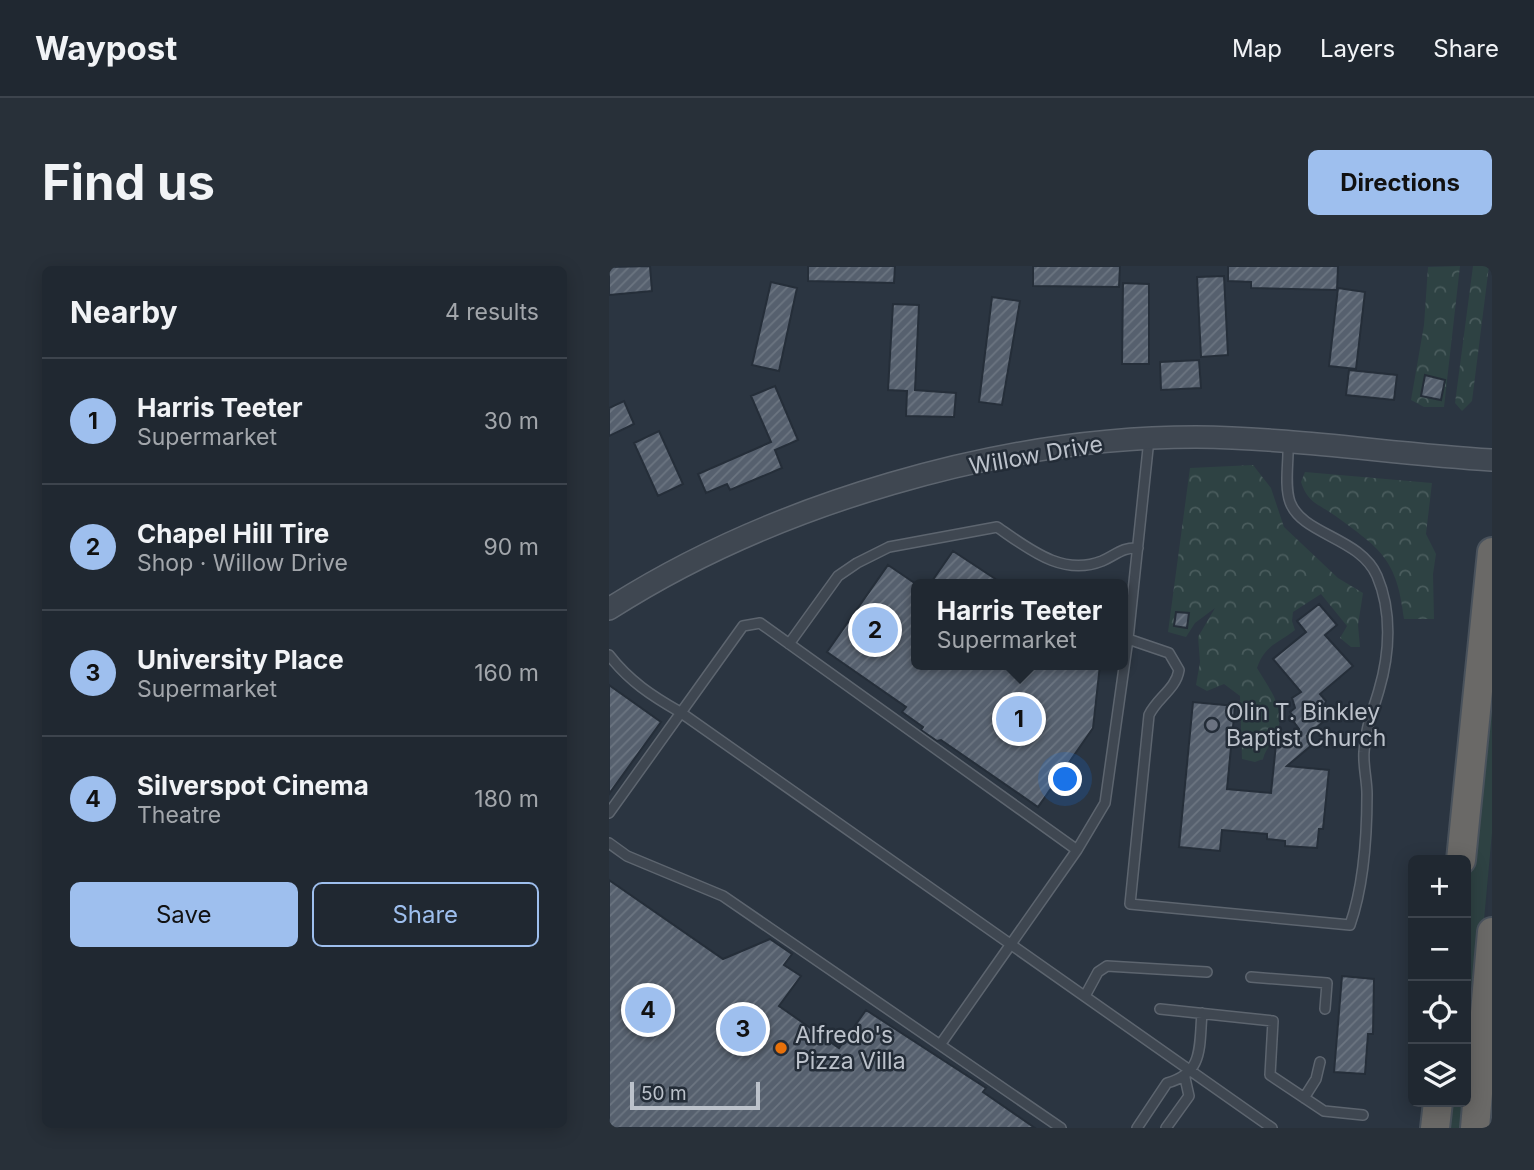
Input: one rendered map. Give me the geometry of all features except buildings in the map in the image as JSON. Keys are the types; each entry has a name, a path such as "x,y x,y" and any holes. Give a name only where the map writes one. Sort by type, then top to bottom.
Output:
{"highway":[{"path":"1462,855 1492,552"},
{"path":"1475,1128 1492,932"}],"street":[{"name":"Willow Drive","path":"609,609 728,544 868,492 1043,450 1149,438 1289,441 1492,460"}],"lane":[{"path":"1149,438 1128,639 1169,653 1179,670 1174,685 1156,701 1149,715 1130,904 1350,925 1359,900 1367,794 1364,754 1367,727 1380,689 1388,643 1386,600 1376,572 1358,549 1314,526 1299,515 1290,502 1289,441"},
{"path":"789,644 838,576 889,547 997,527 1058,565 1091,564 1125,548 1138,548"},
{"path":"609,813 744,626 760,624 1077,850"},
{"path":"609,655 625,676 1085,996 1188,1074 1272,1128"},
{"path":"940,1045 1099,816 1108,792 1124,670"},
{"path":"609,843 627,856 723,896 1061,1128"},
{"path":"1085,996 1098,972 1107,966 1207,972"},
{"path":"1251,977 1327,984 1325,1009"},
{"path":"1160,1009 1273,1021 1270,1075 1324,1111 1363,1115"},
{"path":"1166,1128 1189,1096 1188,1074 1197,1058 1202,1013"},
{"path":"1304,1098 1316,1079 1320,1062"},
{"path":"1137,1128 1167,1083 1188,1074"}],"green space":[{"path":"1460,266 1444,407 1424,407 1411,400 1424,325 1428,267"},
{"path":"1473,266 1489,266 1472,401 1462,411 1455,403"},
{"path":"1253,465 1271,488 1284,527 1338,578 1363,593 1358,625 1360,647 1351,647 1340,638 1347,626 1321,594 1293,612 1295,630 1272,646 1260,660 1257,668 1274,697 1280,721 1277,733 1263,759 1255,762 1242,759 1240,696 1224,684 1207,691 1196,685 1200,662 1198,637 1215,608 1195,623 1186,637 1168,632 1190,468"},
{"path":"1305,472 1432,483 1426,534 1436,554 1433,574 1434,619 1404,619 1397,582 1384,557 1364,537 1310,499 1301,482"},
{"path":"1492,643 1492,833 1471,1062 1471,858"},
{"path":"1446,1107 1467,1107 1465,1128 1444,1128"}],"place":[{"name":"Chapel Hill Tire","path":"875,630"},
{"name":"Harris Teeter","path":"1019,719"},
{"name":"Olin T. Binkley Baptist Church","path":"1212,725"},
{"name":"Silverspot Cinema","path":"648,1010"},
{"name":"University Place","path":"743,1029"},
{"name":"Alfredo's Pizza Villa","path":"781,1048"}]}
